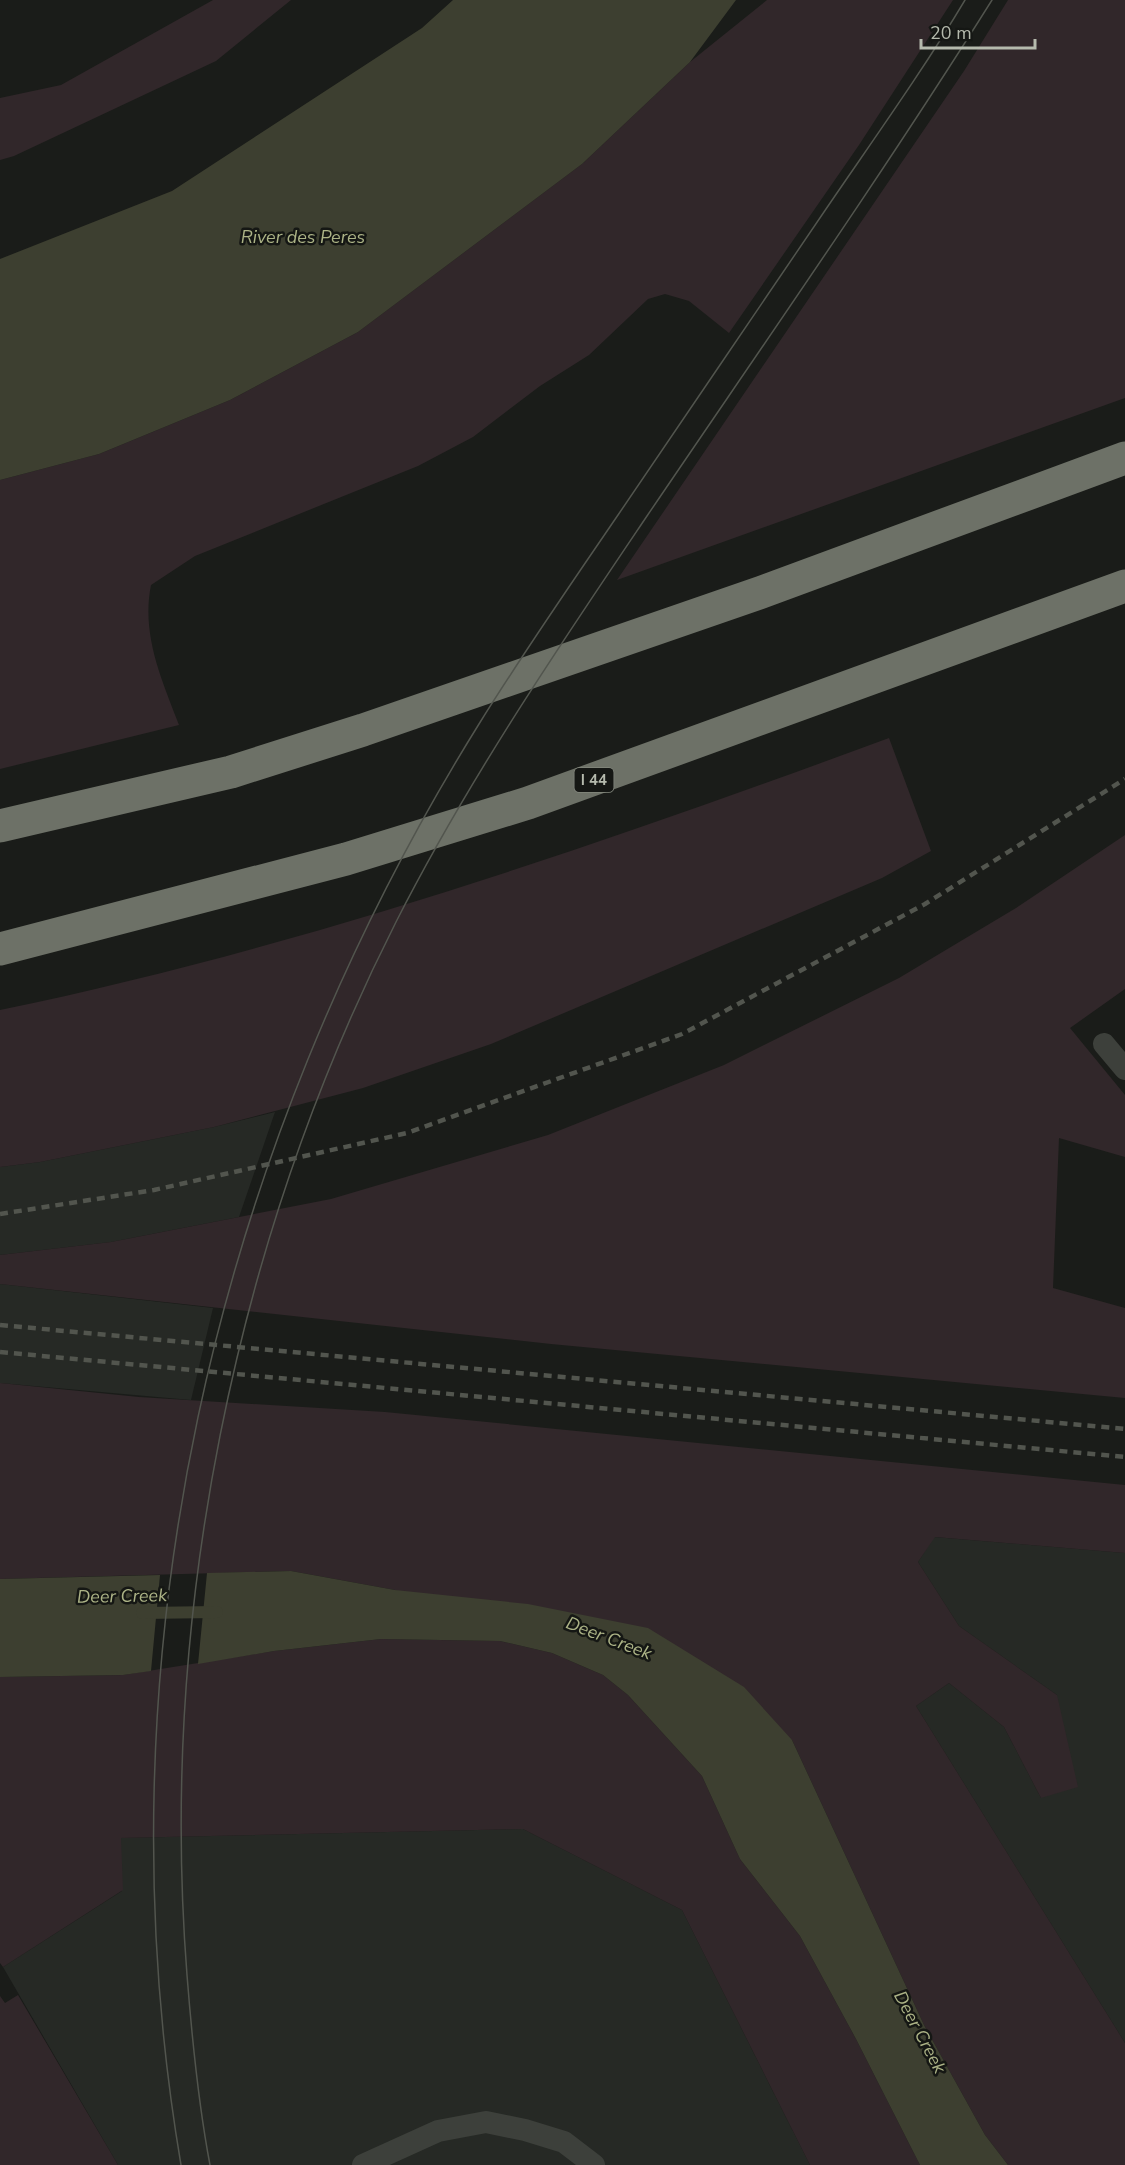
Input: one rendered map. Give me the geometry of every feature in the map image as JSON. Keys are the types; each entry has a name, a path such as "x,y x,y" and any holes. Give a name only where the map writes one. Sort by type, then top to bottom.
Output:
{"highway":[{"path":"0,826 231,772 363,730 574,658 1125,458"},
{"name":"I 44","path":"0,949 346,859 528,803 1125,586"}],"lane":[{"path":"1104,1044 1125,1069"},
{"path":"363,2165 438,2131 486,2122 525,2130 564,2142 594,2165"}],"shaded area":[{"path":"213,0 291,0 216,61 14,156 0,160 0,98 61,85"},
{"path":"767,0 953,0 859,145 729,333 689,301 665,294 648,299 589,355 540,386 473,437 418,466 195,556 151,585 149,604 149,622 155,657 179,725 0,769 0,480 99,454 230,400 358,332 582,164 690,62"},
{"path":"1008,0 1125,0 1125,398 617,580 964,71"},
{"path":"889,738 931,851 882,878 491,1044 363,1088 214,1127 40,1162 0,1167 0,1010 114,985 226,956 450,891 670,817"},
{"path":"1125,835 1125,989 1070,1028 1125,1095 1125,1157 1059,1138 1053,1288 1125,1308 1125,1398 551,1344 0,1284 0,1255 111,1242 331,1199 548,1135 724,1065 899,978 1016,908"},
{"path":"275,1112 239,1217 111,1242 0,1255 0,1167 40,1162 214,1127"},
{"path":"0,1284 213,1308 191,1400 0,1383"},
{"path":"0,1383 139,1397 385,1412 1125,1485 1125,1553 935,1537 918,1562 959,1626 1057,1695 1078,1787 1041,1798 1004,1727 949,1683 916,1706 1125,2043 1125,2165 1008,2165 985,2135 924,2025 792,1740 395,1590 291,1571 0,1579"},
{"path":"934,1537 1125,1553 1125,2043 916,1706 949,1683 1004,1727 1041,1798 1057,1695 959,1626 918,1562"},
{"path":"381,1639 500,1641 552,1653 603,1675 628,1695 702,1776 740,1859 800,1936 920,2165 810,2165 682,1910 523,1829 121,1838 123,1890 3,1967 0,1963 0,1677 123,1675 274,1651"},
{"path":"523,1829 682,1910 810,2165 118,2165 3,1967 122,1891 120,1838"},
{"path":"18,1995 118,2165 0,2165 0,1996 5,2003"}],"water":[{"name":"River des Peres","path":"453,0 736,0 690,62 582,164 358,332 230,400 99,454 0,480 0,259 172,191 422,28"},
{"path":"291,1571 395,1590 528,1604 648,1628 744,1687 792,1740 924,2025 985,2135 1008,2165 920,2165 800,1936 740,1859 702,1776 628,1695 603,1675 552,1653 500,1641 381,1639 274,1651 198,1664 207,1573"},
{"path":"160,1575 151,1671 123,1675 0,1677 0,1579"}],"waterway":[{"name":"Deer Creek","path":"142,1613 217,1612"}],"tram line":[{"path":"181,2165 158,1977 154,1788 168,1602 198,1417 245,1236 308,1060 386,888 479,724 547,619 915,80 965,0"},
{"path":"210,2165 196,2070 187,1975 181,1840 185,1705 198,1569 220,1435 251,1302 291,1171 339,1044 396,922 453,817 515,715 580,615 865,195 992,0"}],"railway":[{"path":"0,1214 154,1190 407,1133 682,1034 925,904 1125,779"},
{"path":"0,1325 1125,1429"},
{"path":"0,1352 1125,1457"}]}
